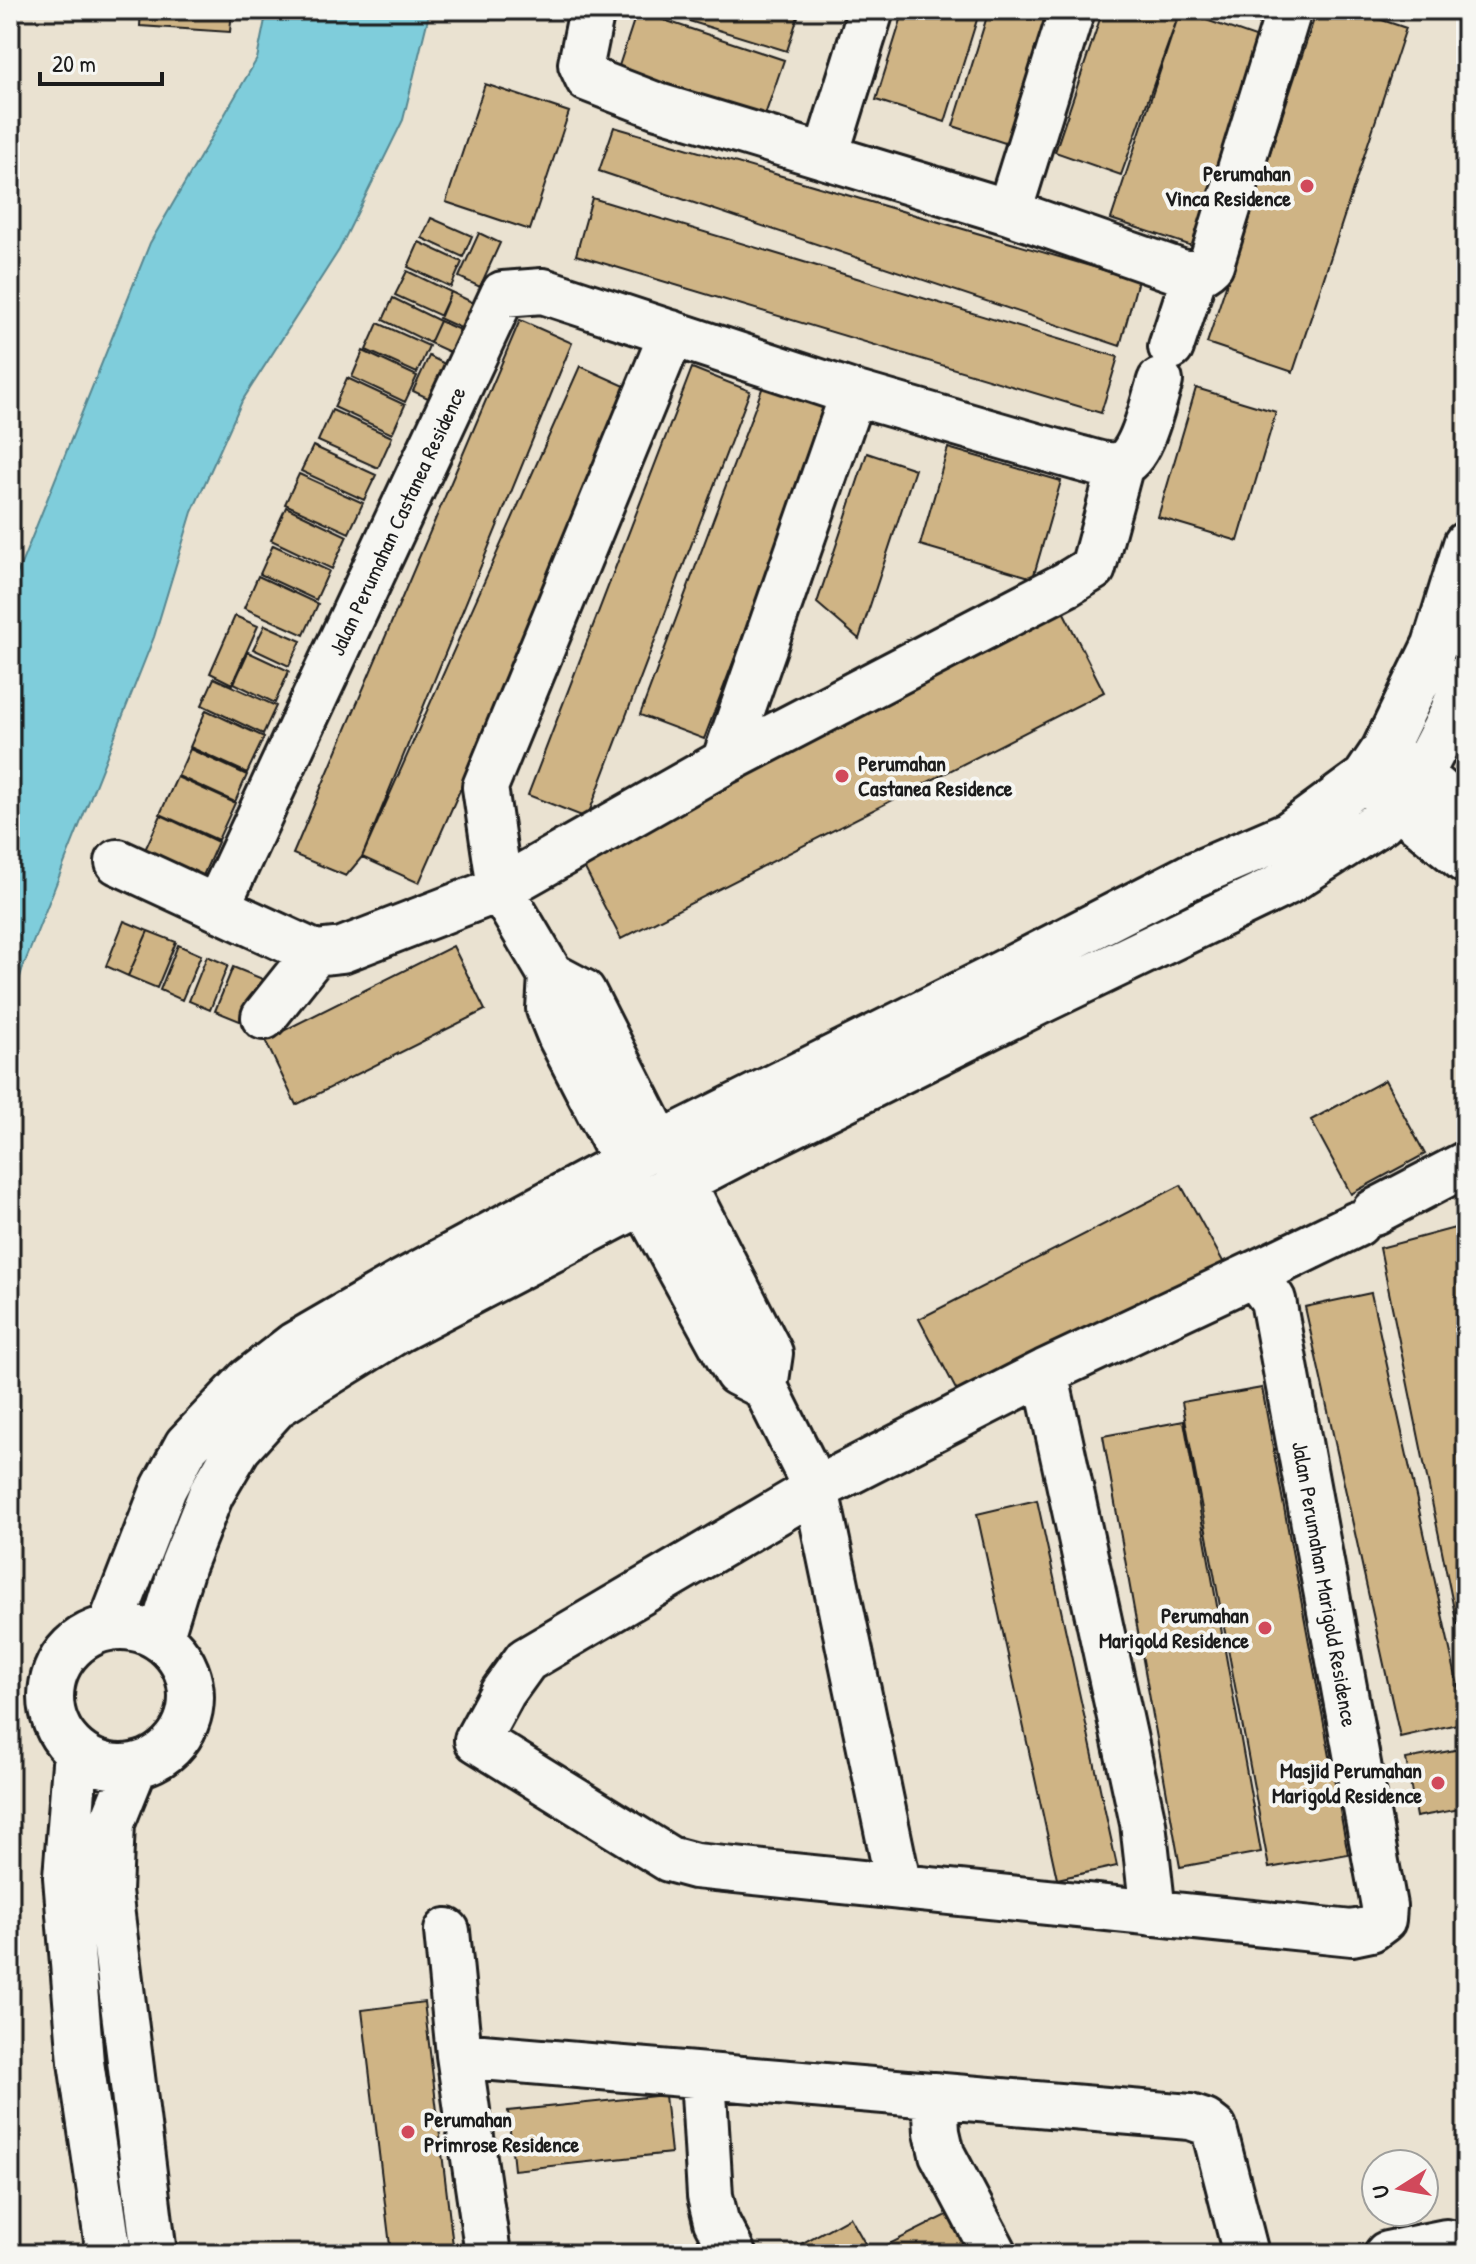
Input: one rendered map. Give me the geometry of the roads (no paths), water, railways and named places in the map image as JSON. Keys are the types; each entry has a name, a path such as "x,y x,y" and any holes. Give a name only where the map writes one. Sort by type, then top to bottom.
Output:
{"street":[{"path":"592,10 581,64 588,79 658,106 1009,212 1181,272 1195,274 1203,273 1211,264 1289,10"},
{"path":"826,155 871,10"},
{"path":"1009,212 1072,10"},
{"path":"118,862 315,953 342,950 500,889 724,762 1067,584 1093,568 1121,464 1136,452 1195,274"},
{"name":"Jalan Perumahan Castanea Residence","path":"217,907 503,294 543,291 853,393 1078,458 1109,465 1121,464"},
{"path":"642,1153 555,1023 549,1009 551,975 500,889 485,787 672,333"},
{"path":"724,762 853,393"},
{"path":"160,1639 183,1564 211,1494 238,1448 277,1405 398,1330 743,1150 1286,883 1381,822 1391,777 1466,544"},
{"path":"110,1627 164,1488 187,1445 249,1380 294,1345 401,1283 642,1153 1189,877 1289,834 1391,777 1451,716 1466,677"},
{"path":"1391,777 1466,814"},
{"path":"1391,777 1466,861"},
{"path":"264,1017 315,953"},
{"path":"1045,1372 1143,1823 1153,1913 695,1866 669,1859 477,1740 503,1692 526,1660 816,1489 1045,1372 1366,1218 1466,1164"},
{"path":"683,1183 770,1353 765,1387 816,1489 899,1887"},
{"path":"644,1204 737,1373 765,1387"},
{"name":"Jalan Perumahan Marigold Residence","path":"1153,1913 1352,1933 1371,1929 1383,1920 1384,1906 1273,1300 1254,1274"},
{"path":"129,1626 148,1631 160,1639 178,1656 187,1674 191,1693 189,1713 182,1731 170,1747 154,1759 135,1766 114,1766 93,1761 76,1751 61,1734 53,1715 51,1694 54,1675 62,1658 75,1643 91,1632 110,1627 129,1626"},
{"path":"76,1751 66,1877 81,2062 109,2254"},
{"path":"135,1766 112,1823 109,1891 154,2254"},
{"path":"447,1931 459,2055 488,2254"},
{"path":"459,2055 1190,2117 1214,2129 1246,2254"},
{"path":"703,2076 710,2196 716,2221 733,2254"},
{"path":"935,2095 942,2154 995,2254"},
{"path":"1387,2254 1446,2242 1457,2244 1466,2253"}],"water":[{"path":"267,10 430,10 403,120 339,250 242,401 192,512 154,637 22,970 10,1013 10,592 150,243 257,59"}],"place":[{"name":"Perumahan Vinca Residence","path":"1307,186"},
{"name":"Perumahan Castanea Residence","path":"842,776"},
{"name":"Perumahan Marigold Residence","path":"1265,1628"},
{"name":"Masjid Perumahan Marigold Residence","path":"1438,1783"},
{"name":"Perumahan Primrose Residence","path":"408,2132"}]}
